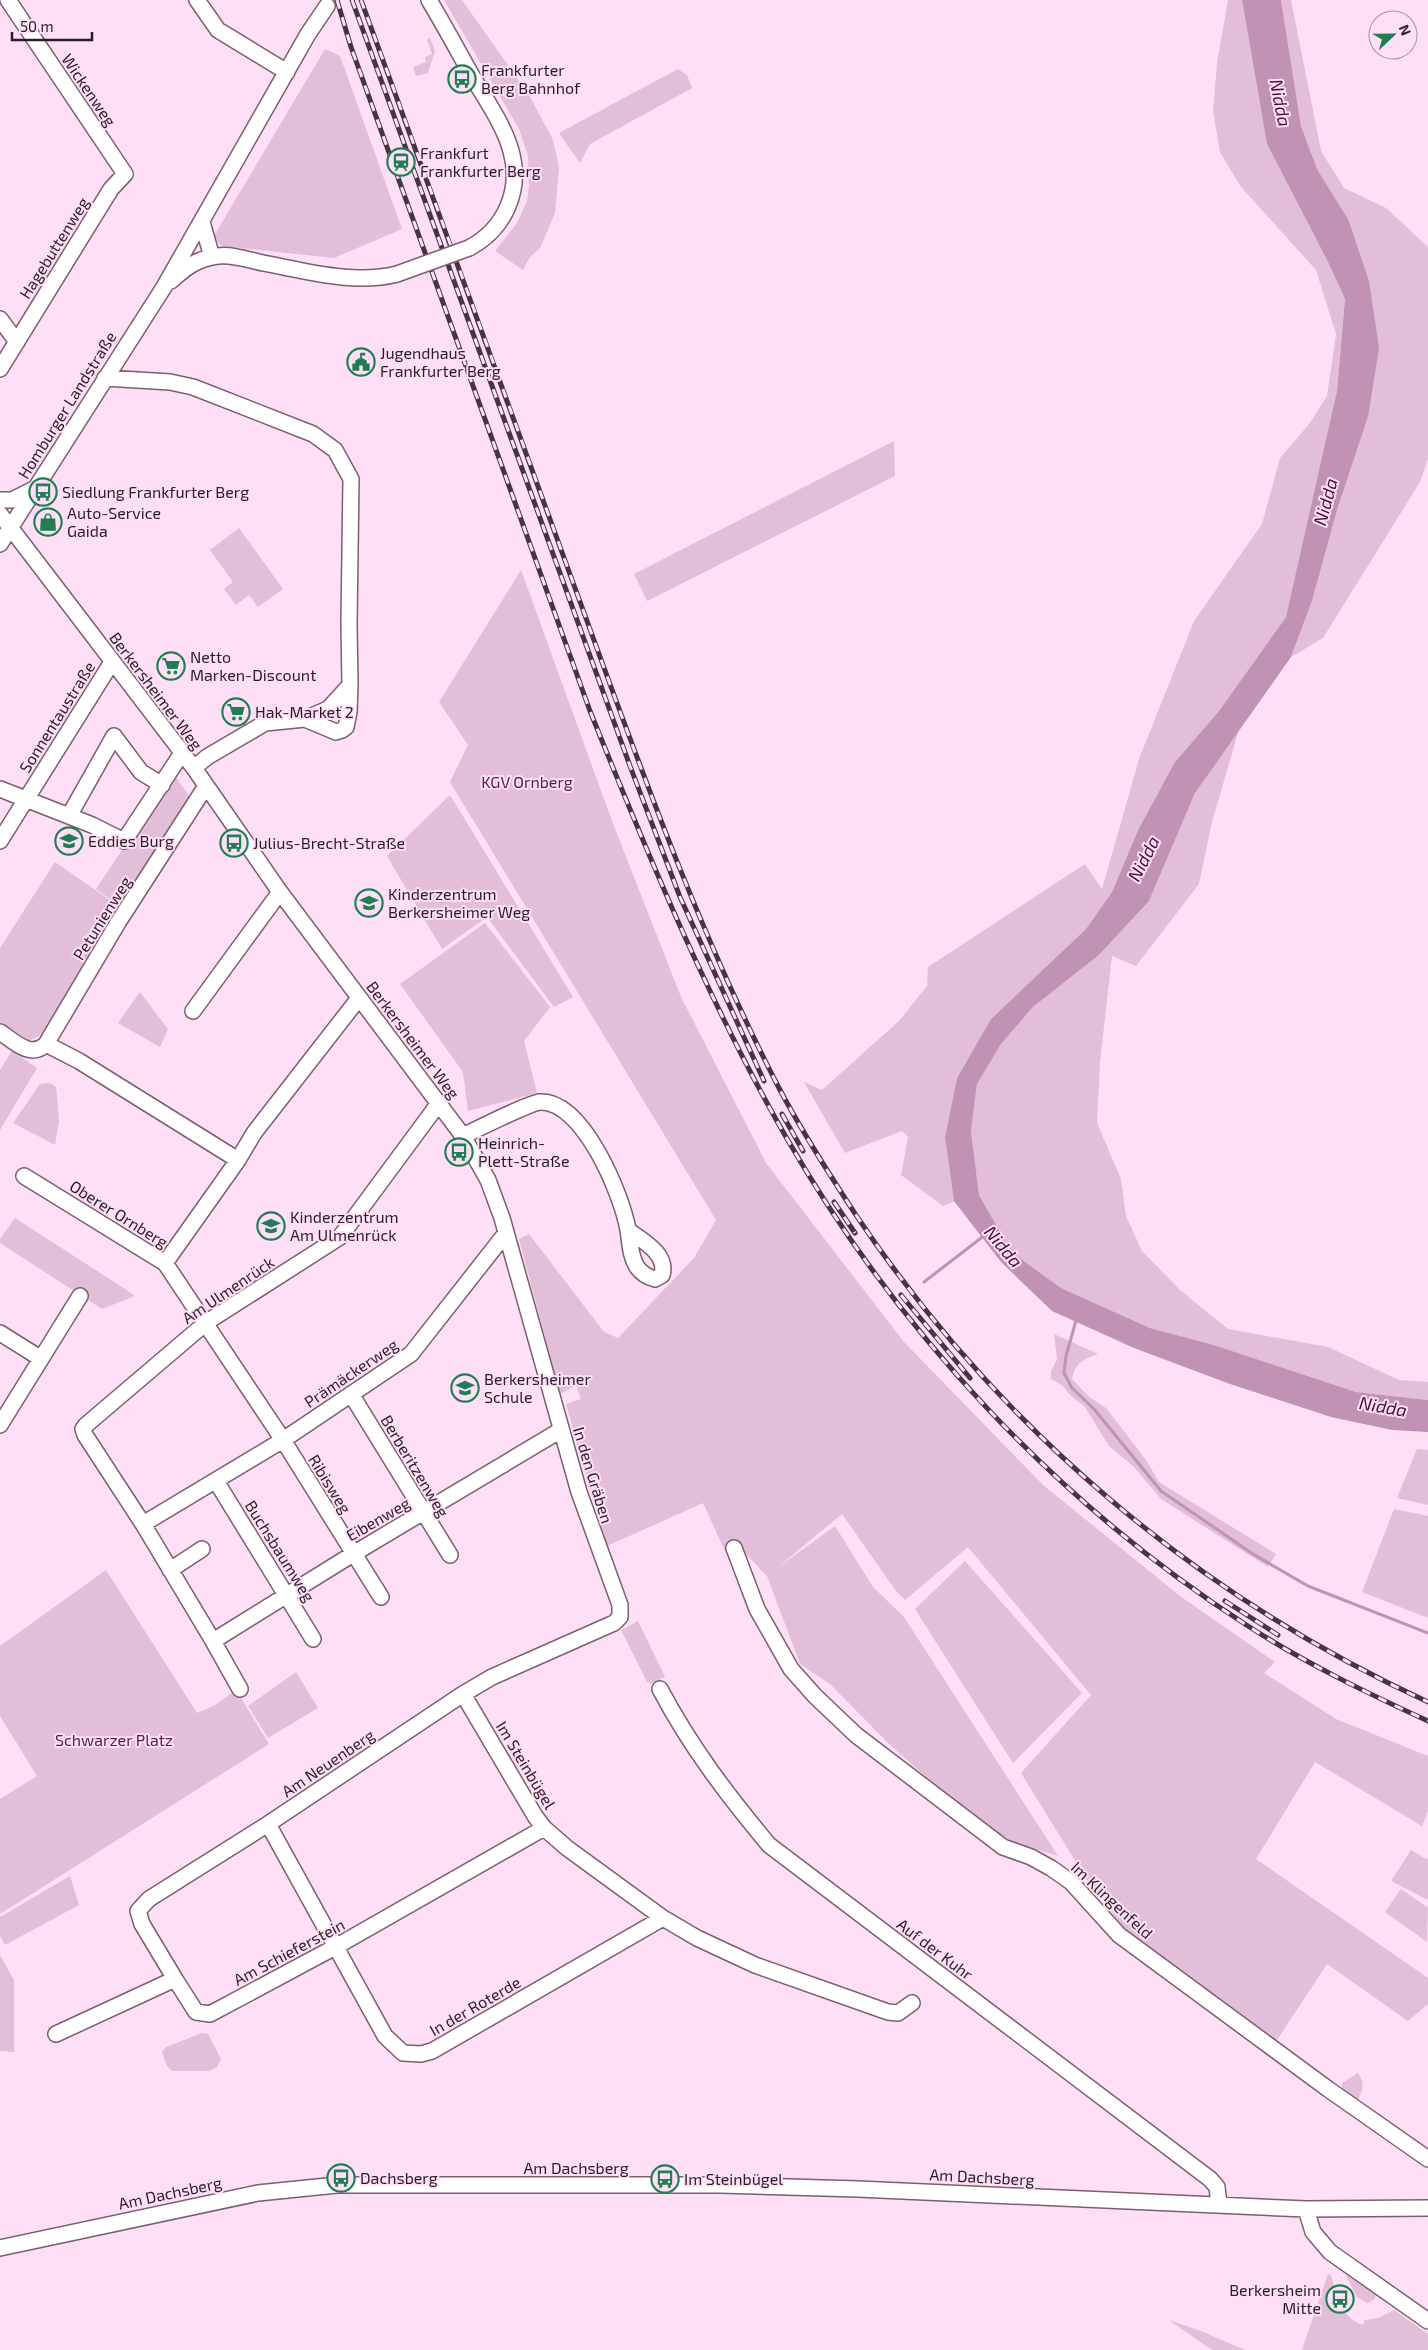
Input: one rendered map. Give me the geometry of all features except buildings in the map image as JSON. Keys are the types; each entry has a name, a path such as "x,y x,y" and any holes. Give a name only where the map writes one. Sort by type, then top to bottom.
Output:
{"street":[{"name":"Wickenweg","path":"8,0 125,174"},
{"path":"197,0 218,30 287,72"},
{"name":"Homburger Landstraße","path":"164,287 185,268 212,257 239,258 352,277 382,278 469,248 480,242 494,230 510,202 514,186 511,150 498,122 429,0"},
{"name":"Homburger Landstraße","path":"0,544 164,287 327,6"},
{"name":"Hagebuttenweg","path":"0,369 111,190 125,174"},
{"path":"202,222 212,257"},
{"path":"0,319 16,342"},
{"path":"106,378 170,382 193,388 313,434 335,450 351,479 349,712 346,726 336,732 305,719"},
{"path":"0,500 12,500 34,489"},
{"name":"Berkersheimer Weg","path":"0,514 194,768 280,892 463,1136 488,1180 502,1218"},
{"name":"Sonnentaustraße","path":"0,841 112,662"},
{"path":"194,768 207,757 265,723 305,719 328,709 350,685"},
{"path":"69,816 114,736 141,772 162,785"},
{"path":"0,789 69,816 124,841 182,753"},
{"name":"Petunienweg","path":"46,1044 119,922 206,786"},
{"path":"193,1010 280,892"},
{"name":"Oberer Ornberg","path":"24,1176 165,1263 238,1160 254,1133 359,998"},
{"path":"2,1038 32,1051 40,1050 46,1044 79,1061 238,1160"},
{"path":"463,1136 539,1102 560,1106 575,1119 611,1176 628,1230"},
{"name":"Am Ulmenrück","path":"143,1524 83,1429 207,1322 340,1237 439,1103"},
{"name":"In den Gräben","path":"502,1218 590,1527 620,1605 620,1617 614,1623"},
{"name":"Prämäckerweg","path":"143,1524 284,1440 411,1354 506,1234"},
{"path":"165,1263 207,1322 284,1440"},
{"path":"0,1425 80,1296"},
{"path":"0,1333 40,1358"},
{"name":"Berberitzenweg","path":"351,1394 450,1555"},
{"name":"Eibenweg","path":"214,1641 353,1554 561,1430"},
{"name":"Ribisweg","path":"284,1440 380,1597"},
{"name":"Buchsbaumweg","path":"216,1481 313,1639"},
{"path":"143,1524 214,1641 240,1689"},
{"name":"Im Klingenfeld","path":"734,1548 757,1608 791,1669 815,1696 856,1735 1003,1846 1032,1857 1052,1868 1071,1882 1119,1935 1428,2159"},
{"path":"170,1570 202,1550"},
{"name":"Am Neuenberg","path":"174,1979 142,1924 138,1911 149,1899 268,1824 463,1694 492,1677 614,1623"},
{"name":"Auf der Kuhr","path":"660,1689 697,1753 731,1800 769,1845 1210,2179 1217,2187 1219,2204"},
{"name":"Im Steinbügel","path":"463,1694 544,1828 663,1918 697,1938 755,1965 888,2012 898,2013 912,2003"},
{"name":"In der Roterde","path":"268,1824 390,2042 403,2053 421,2054 432,2051 663,1918"},
{"name":"Am Schieferstein","path":"174,1979 196,2012 210,2014 336,1946 544,1828"},
{"path":"56,2034 174,1979"},
{"name":"Am Dachsberg","path":"0,2248 258,2193 337,2185 720,2185 1219,2204 1306,2210 1428,2208"},
{"path":"1306,2210 1313,2232 1330,2252 1428,2321"}],"green space":[{"path":"444,0 462,0 529,95 553,140 559,167 555,213 540,248 530,257 523,270 495,251 517,223 527,201 529,185 528,156 519,129"},
{"path":"1228,0 1242,0 1267,144 1345,299 1337,391 1312,508 1286,617 1219,711 1175,762 1139,828 1112,892 1086,929 991,1019 957,1078 945,1137 954,1201 943,1206 901,1175 908,1137 902,1131 845,1153 804,1082 822,1090 899,1021 927,986 928,967 1085,864 1102,889 1139,759 1194,621 1262,524 1280,458 1310,423 1327,396 1336,334 1316,270 1241,187 1220,152 1213,111 1217,63"},
{"path":"1281,0 1291,0 1321,151 1344,188 1386,208 1428,247 1428,459 1420,482 1323,638 1291,657 1312,601 1337,510 1368,417 1348,219 1317,169 1301,126"},
{"path":"430,38 435,51 428,73 416,76 413,67 426,62 425,57 432,54 427,40"},
{"path":"325,49 340,56 402,229 334,258 221,246 214,236"},
{"path":"678,69 687,75 692,88 590,144 580,163 559,133"},
{"path":"894,441 895,476 647,601 634,574"},
{"path":"239,528 283,589 258,607 249,595 236,605 224,589 233,582 210,550"},
{"name":"KGV Ornberg","path":"521,570 612,821 681,997 766,1163 904,1342 1043,1485 1180,1596 1275,1662 1264,1673 1336,1719 1428,1756 1428,1810 1422,1826 1315,1762 1256,1859 1428,1978 1428,2004 1408,2021 1327,1964 1275,2043 1138,1946 1089,1883 1021,1773 1091,1695 968,1547 905,1600 896,1591 842,1514 777,1568 835,1526 873,1587 904,1617 1058,1856 1016,1843 968,1815 888,1743 830,1684 800,1664 767,1576 742,1550 725,1551 703,1503 607,1546 566,1404 581,1399 576,1385 560,1394 519,1239 529,1234 604,1332 618,1338 694,1258 716,1220 450,782 468,745 439,702"},
{"path":"1240,726 1212,822 1199,884 1136,966 1112,956 1100,1062 1097,1123 1121,1179 1126,1216 1142,1251 1180,1290 1228,1329 1328,1347 1399,1380 1428,1382 1428,1400 1356,1392 1214,1345 1150,1328 1061,1288 1021,1259 1007,1244 979,1195 971,1131 977,1084 1001,1044 1033,1007 1099,955 1149,901 1195,793"},
{"path":"173,773 190,797 123,908 96,889"},
{"path":"450,795 573,997 554,1007 487,917 442,949 387,856"},
{"path":"55,862 120,907 45,1033 28,1041 0,1022 0,948"},
{"path":"485,923 550,1007 524,1041 537,1093 468,1111 463,1072 400,984"},
{"path":"140,992 168,1029 160,1047 118,1023"},
{"path":"12,1051 37,1068 0,1130 0,1070"},
{"path":"50,1083 56,1087 59,1121 55,1145 13,1123 40,1084"},
{"path":"15,1218 135,1296 102,1309 0,1243 0,1239"},
{"path":"1054,1334 1098,1354 1080,1362 1075,1369 1072,1379 1089,1397 1106,1408 1146,1460 1159,1482 1276,1554 1268,1567 1161,1499 1134,1467 1109,1446 1085,1407 1070,1395 1063,1386 1051,1379 1051,1371 1057,1359"},
{"path":"1417,1449 1428,1450 1428,1505 1397,1498"},
{"path":"1394,1509 1428,1516 1428,1618 1362,1592"},
{"path":"965,1561 1082,1693 1013,1763 915,1609"},
{"name":"Schwarzer Platz","path":"106,1570 197,1713 215,1705 236,1690 269,1744 0,1914 0,1799 37,1776 0,1716 0,1646"},
{"path":"638,1621 665,1677 651,1684 647,1682 621,1630"},
{"path":"296,1672 318,1708 268,1738 248,1706"},
{"path":"1411,1850 1428,1860 1428,1900 1391,1881"},
{"path":"70,1876 79,1905 5,1945 0,1936 0,1917"},
{"path":"1401,1889 1428,1908 1427,1942 1385,1912"},
{"path":"0,1955 14,1980 14,2052 0,2051"},
{"path":"202,2033 208,2034 221,2059 217,2067 209,2071 172,2071 167,2066 162,2052 166,2047"},
{"path":"1358,2073 1362,2080 1362,2086 1358,2100 1342,2088 1342,2083"},
{"path":"1328,2274 1331,2275 1341,2305 1356,2322 1363,2325 1365,2320 1378,2318 1394,2310 1428,2334 1428,2350 1302,2350"},
{"path":"1345,2274 1376,2295 1374,2300 1367,2303 1357,2297"},
{"path":"1169,2320 1201,2331 1245,2350 1212,2350"}],"water":[{"name":"Nidda","path":"1242,0 1281,0 1301,126 1317,169 1348,219 1369,281 1379,348 1368,417 1337,510 1312,601 1291,657 1195,793 1149,901 1099,955 1033,1007 1001,1044 977,1084 971,1131 979,1195 1007,1244 1021,1259 1061,1288 1150,1328 1214,1345 1356,1392 1428,1400 1428,1432 1392,1430 1331,1417 1230,1384 1134,1348 1052,1311 1001,1262 954,1201 945,1137 957,1078 991,1019 1086,929 1112,892 1139,828 1175,762 1219,711 1286,617 1337,391 1345,299 1267,144"}],"waterway":[{"name":"Nidda","path":"924,1282 985,1235"},
{"path":"1077,1317 1066,1356 1064,1373 1072,1388 1094,1409 1161,1491 1253,1554 1308,1586 1428,1633"}],"railway":[{"path":"337,0 351,47 590,711 612,765 680,927 731,1033 786,1137 830,1209 879,1279 931,1345 988,1409 1048,1469 1111,1526 1178,1578 1270,1640 1336,1677 1428,1721"},
{"path":"352,0 630,766 680,897 764,1081"},
{"path":"361,0 645,779 695,906 750,1029 780,1090 826,1169 856,1215 912,1292 973,1365 1038,1434 1108,1498 1183,1557 1261,1611 1343,1659 1428,1702"},
{"path":"782,1114 803,1151"},
{"path":"834,1202 855,1233"},
{"path":"901,1295 970,1378"},
{"path":"1225,1601 1278,1635"}],"place":[{"name":"Frankfurter Berg Bahnhof","path":"462,79"},
{"name":"Frankfurt Frankfurter Berg","path":"401,162"},
{"name":"Jugendhaus Frankfurter Berg","path":"361,362"},
{"name":"Siedlung Frankfurter Berg","path":"43,492"},
{"name":"Auto-Service Gaida","path":"48,522"},
{"name":"Netto Marken-Discount","path":"171,666"},
{"name":"Hak-Market 2","path":"236,712"},
{"name":"Eddies Burg","path":"69,841"},
{"name":"Julius-Brecht-Straße","path":"234,843"},
{"name":"Kinderzentrum Berkersheimer Weg","path":"369,903"},
{"name":"Heinrich- Plett-Straße","path":"459,1152"},
{"name":"Kinderzentrum Am Ulmenrück","path":"271,1226"},
{"name":"Berkersheimer Schule","path":"465,1388"},
{"name":"Dachsberg","path":"341,2178"},
{"name":"Im Steinbügel","path":"665,2179"},
{"name":"Berkersheim Mitte","path":"1340,2299"}]}
